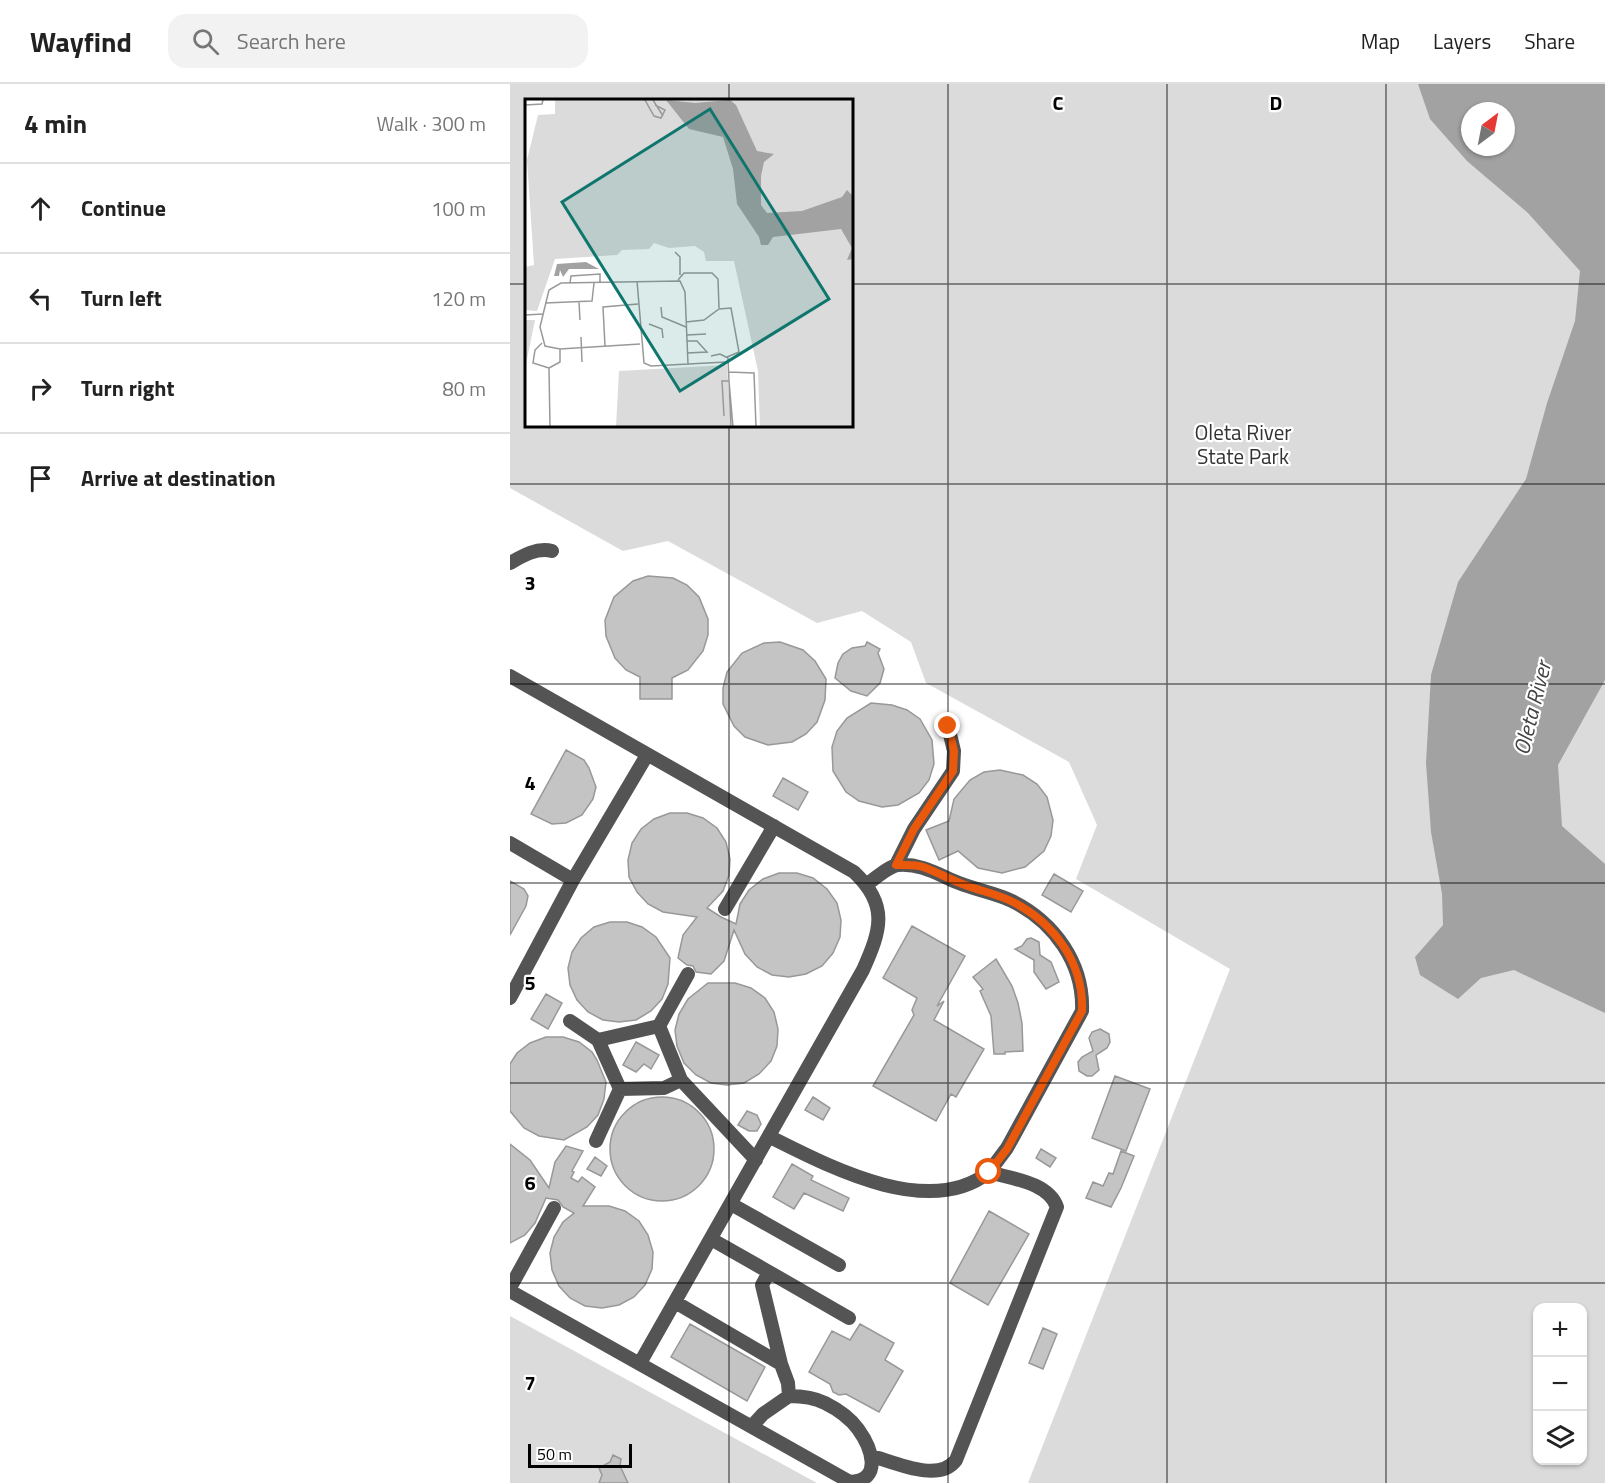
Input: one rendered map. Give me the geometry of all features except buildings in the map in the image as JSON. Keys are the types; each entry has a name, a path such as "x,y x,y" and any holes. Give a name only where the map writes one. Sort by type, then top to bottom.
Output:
{"lane":[{"path":"510,563 545,549 552,551"},
{"path":"510,676 854,872 867,884 877,904 879,926 863,970 640,1364"},
{"path":"867,884 896,865 914,829 953,771 954,751 948,726"},
{"path":"510,998 573,880 647,755"},
{"path":"726,909 774,826"},
{"path":"510,843 573,880"},
{"path":"770,1137 851,1176 896,1187 949,1189 978,1181 989,1172 1007,1149 1082,1011 1083,996 1080,981 1068,953 1055,933 1041,920 1011,901 948,879 922,866 896,865"},
{"path":"597,1040 659,1026 688,974"},
{"path":"570,1021 597,1040 620,1089 596,1141"},
{"path":"659,1026 681,1080 756,1160"},
{"path":"620,1089 664,1088 681,1080"},
{"path":"872,1456 936,1472 951,1467 956,1460 1057,1207 1054,1200 1041,1188 989,1172"},
{"path":"730,1204 838,1265"},
{"path":"554,1208 510,1290 850,1483 860,1482 873,1465 872,1456 859,1430 844,1415 818,1400 789,1396 763,1414 752,1426"},
{"path":"711,1239 849,1318"},
{"path":"769,1272 762,1285 781,1364 788,1383 789,1396"},
{"path":"675,1302 781,1364"}],"green space":[{"name":"Oleta River State Park","path":"510,84 1605,84 1605,1483 1028,1483 1230,969 1076,879 1097,825 1069,762 926,683 911,642 862,611 817,623 668,541 623,551 510,488"},
{"path":"510,1316 817,1483 510,1483"}],"water":[{"name":"Oleta River","path":"1418,84 1605,84 1605,680 1558,765 1562,826 1605,864 1605,1013 1514,970 1481,978 1458,999 1420,975 1415,957 1443,925 1442,894 1431,832 1426,763 1431,675 1458,582 1526,479 1547,403 1575,321 1580,271 1528,213 1463,156 1515,156 1515,102 1461,102 1461,154 1430,119"}],"route":[{"path":"948,726 954,751 953,771 914,829 896,865 922,866 948,879 1011,901 1041,920 1055,933 1064,946 1080,981 1083,996 1082,1011 1007,1149 989,1172"}]}
